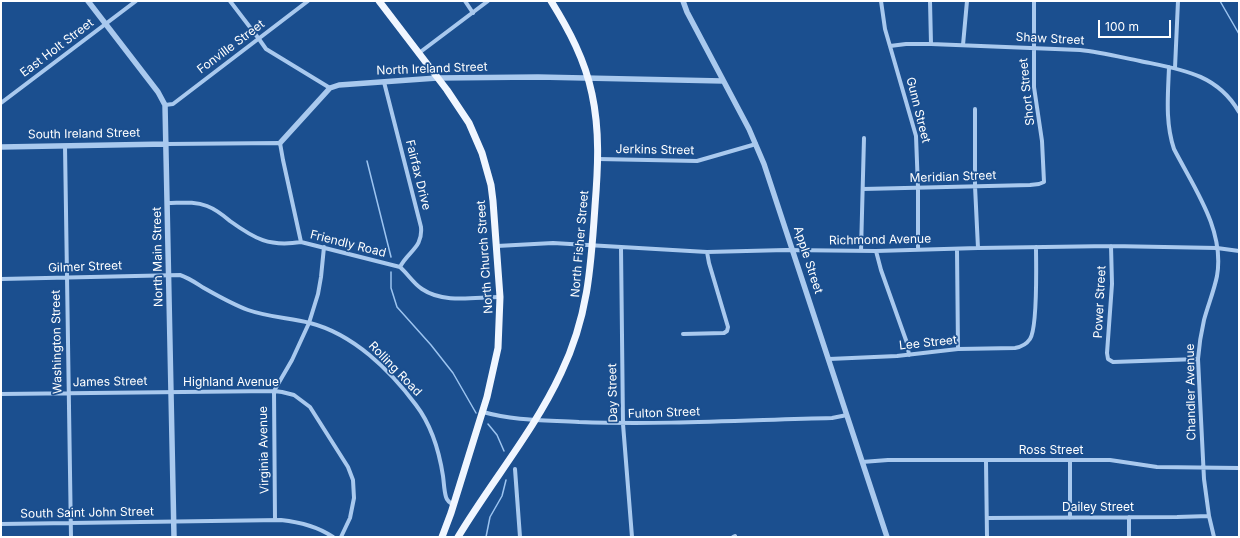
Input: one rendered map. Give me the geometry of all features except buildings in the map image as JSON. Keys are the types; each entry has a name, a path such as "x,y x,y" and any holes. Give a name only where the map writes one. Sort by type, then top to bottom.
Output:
{"main road":[{"name":"North Church Street","path":"379,1 460,109 478,141 492,190 500,297 498,348 483,412 454,505 442,537"},
{"name":"North Fisher Street","path":"458,537 535,420 560,376 576,335 588,293 598,158 596,119 588,78 572,35 551,1"}],"street":[{"name":"North Main Street","path":"88,1 158,92 165,105 174,537"},
{"name":"East Holt Street","path":"1,103 136,1"},
{"path":"167,144 280,143 330,88 266,49 230,1"},
{"name":"Fonville Street","path":"165,105 173,104 308,1"},
{"path":"465,1 473,13"},
{"path":"419,53 488,1"},
{"name":"Apple Street","path":"683,1 687,12 756,144 764,164 888,537"},
{"name":"Gunn Street","path":"881,1 885,29 916,136 918,249"},
{"path":"930,1 931,44"},
{"path":"963,46 967,1"},
{"name":"Short Street","path":"1034,1 1034,87 1042,141 1044,182"},
{"path":"1175,68 1178,1"},
{"name":"Shaw Street","path":"890,46 906,44 931,44 1094,52 1175,68 1195,74 1212,83 1230,98 1239,112"},
{"name":"Chandler Avenue","path":"1169,67 1167,118 1170,139 1209,216 1217,248 1217,275 1204,320 1198,359 1203,468 1209,516 1214,537"},
{"name":"North Ireland Street","path":"330,88 339,85 437,78 588,78 723,81"},
{"name":"Fairfax Drive","path":"384,82 421,227 419,242 400,267"},
{"path":"975,109 975,186 978,248"},
{"path":"860,251 864,138"},
{"path":"280,143 282,160 301,242"},
{"name":"South Ireland Street","path":"1,146 167,144"},
{"name":"Jerkins Street","path":"598,158 697,161 756,144"},
{"name":"Washington Street","path":"65,146 71,537"},
{"name":"Meridian Street","path":"863,189 1039,184 1044,182"},
{"name":"Friendly Road","path":"167,203 191,202 202,204 212,208 250,236 259,239 285,244 301,242 400,267 423,290 440,297 500,297"},
{"name":"Richmond Avenue","path":"497,246 553,243 708,252 876,251 1111,246 1217,248 1239,251"},
{"name":"Power Street","path":"1111,246 1112,276 1107,353 1108,360 1112,362 1198,359"},
{"name":"Virginia Avenue","path":"275,520 274,391 292,360 309,323 318,294 324,247"},
{"name":"Lee Street","path":"829,359 909,355 958,349 1014,348 1023,346 1032,336 1034,327 1036,247"},
{"name":"Day Street","path":"621,248 623,424 632,537"},
{"path":"957,249 958,349"},
{"path":"876,251 881,270 907,343 909,355"},
{"path":"683,334 724,333 728,329 709,263 708,252"},
{"name":"Rolling Road","path":"169,276 175,275 188,277 228,301 249,310 264,315 309,323 336,332 357,345 386,371 416,405 427,423 440,455 446,496 449,502 454,505"},
{"name":"Gilmer Street","path":"1,279 169,276"},
{"name":"Highland Avenue","path":"172,392 274,391 294,395 310,407 348,467 352,480 354,498 350,518 341,537"},
{"name":"James Street","path":"1,394 172,392"},
{"name":"Fulton Street","path":"483,412 510,419 623,424 832,418 847,415"},
{"name":"Ross Street","path":"862,462 888,460 1110,460 1157,467 1239,468"},
{"path":"1070,460 1070,518"},
{"path":"986,461 987,537"},
{"path":"515,469 520,537"},
{"name":"Dailey Street","path":"987,518 1209,516"},
{"path":"1129,517 1129,537"},
{"name":"South Saint John Street","path":"1,524 275,520 307,524 326,532 333,537"}],"waterway":[{"path":"1220,1 1239,34"},
{"path":"367,161 391,257"},
{"path":"391,272 391,288 397,307 431,345 453,373 476,413"},
{"path":"488,424 497,435 504,451"},
{"path":"486,537 490,517 502,496 506,480"}]}
